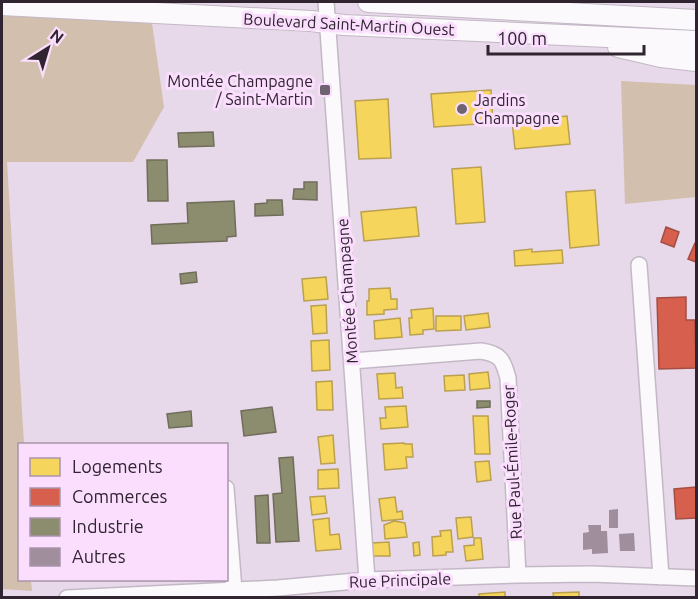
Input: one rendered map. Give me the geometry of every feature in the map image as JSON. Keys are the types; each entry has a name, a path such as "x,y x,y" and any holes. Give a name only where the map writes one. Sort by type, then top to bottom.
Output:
{"main road":[{"name":"Boulevard Saint-Martin Ouest","path":"368,2 696,20"},
{"path":"577,13 611,2"},
{"name":"Boulevard Saint-Martin Ouest","path":"2,5 311,21 344,25 696,41"},
{"path":"565,36 661,57 696,61"}],"street":[{"name":"Montée Champagne","path":"326,2 367,580"},
{"path":"639,265 661,577"},
{"name":"Rue Paul-Émile-Roger","path":"352,361 481,351 493,353 503,362 508,378 518,575"},
{"path":"228,514 234,590"},
{"name":"Rue Principale","path":"67,597 234,590 278,593 367,580 518,575 591,574 696,578"}],"shaded area":[{"path":"2,15 152,23 164,107 133,162 7,162 24,443 18,443 18,581 31,581 32,591 2,589"},
{"path":"621,81 696,85 696,197 625,204"}],"building: Logements":[{"name":"Jardins Champagne","path":"491,90 493,123 434,127 431,94"},
{"path":"388,99 391,158 359,159 355,101"},
{"path":"567,116 570,144 515,149 512,121"},
{"path":"481,167 485,222 456,224 452,169"},
{"path":"595,190 599,245 570,248 566,192"},
{"path":"416,207 419,236 364,241 361,212"},
{"path":"532,249 532,252 562,250 563,263 515,266 514,251"},
{"path":"326,277 328,299 304,301 302,279"},
{"path":"390,288 391,299 397,299 397,309 384,310 384,314 367,315 369,289"},
{"path":"326,305 327,333 313,334 311,306"},
{"path":"433,308 434,329 423,330 423,334 410,335 411,310"},
{"path":"488,313 490,327 466,330 464,316"},
{"path":"436,316 461,316 461,330 436,331"},
{"path":"400,318 402,337 375,339 374,321"},
{"path":"329,340 330,370 312,371 311,341"},
{"path":"488,372 490,388 470,390 469,374"},
{"path":"395,373 396,388 402,387 403,398 379,399 377,374"},
{"path":"464,375 465,390 445,391 444,376"},
{"path":"332,381 333,410 317,410 316,382"},
{"path":"406,406 408,427 381,429 380,418 386,418 385,407"},
{"path":"473,416 488,416 490,454 475,454"},
{"path":"333,435 335,463 321,464 318,437"},
{"path":"383,444 412,444 413,457 406,457 407,468 385,470"},
{"path":"489,461 491,480 477,482 475,462"},
{"path":"338,469 339,488 318,489 318,470"},
{"path":"325,496 327,513 312,515 310,497"},
{"path":"395,497 397,512 402,511 403,519 382,521 379,499"},
{"path":"471,517 473,537 458,539 456,518"},
{"path":"329,518 330,535 339,534 341,549 316,551 313,520"},
{"path":"394,521 405,523 407,537 385,539 384,525"},
{"path":"451,530 453,552 433,556 432,537 441,536 440,531"},
{"path":"474,538 481,538 483,559 466,561 464,546 474,545"},
{"path":"389,542 390,556 373,556 372,543"},
{"path":"419,542 420,555 414,556 413,543"},
{"path":"505,592 505,598 479,598 479,594"},
{"path":"579,592 579,598 554,598 553,593"}],"building: Commerces":[{"path":"666,227 679,232 674,247 661,242"},
{"path":"696,243 696,262 688,259"},
{"path":"686,297 686,320 695,320 696,368 659,369 657,298"},
{"path":"696,487 696,518 676,519 674,489"}],"building: Industrie":[{"path":"213,132 214,146 179,147 178,133"},
{"path":"147,160 167,160 168,201 148,201"},
{"path":"304,182 317,182 317,200 293,199 294,189 304,189"},
{"path":"267,200 282,200 283,215 255,216 255,204 267,203"},
{"path":"234,201 236,236 227,237 227,241 152,244 151,225 188,223 187,203"},
{"path":"196,272 197,282 181,284 180,274"},
{"path":"477,401 490,401 490,407 477,408"},
{"path":"272,407 276,432 244,436 241,411"},
{"path":"191,411 192,426 169,428 167,414"},
{"path":"293,457 299,541 276,542 273,494 282,493 279,458"},
{"path":"268,495 270,543 257,543 255,496"}],"building: Autres":[{"path":"618,509 618,528 609,528 609,510"},
{"path":"588,525 601,525 601,531 607,531 608,553 592,554 592,549 583,550 583,533 589,532"},
{"path":"634,533 635,551 620,551 619,534"}],"place":[{"name":"Montée Champagne / Saint-Martin","path":"325,90"},
{"name":"Jardins Champagne","path":"462,109"}]}
